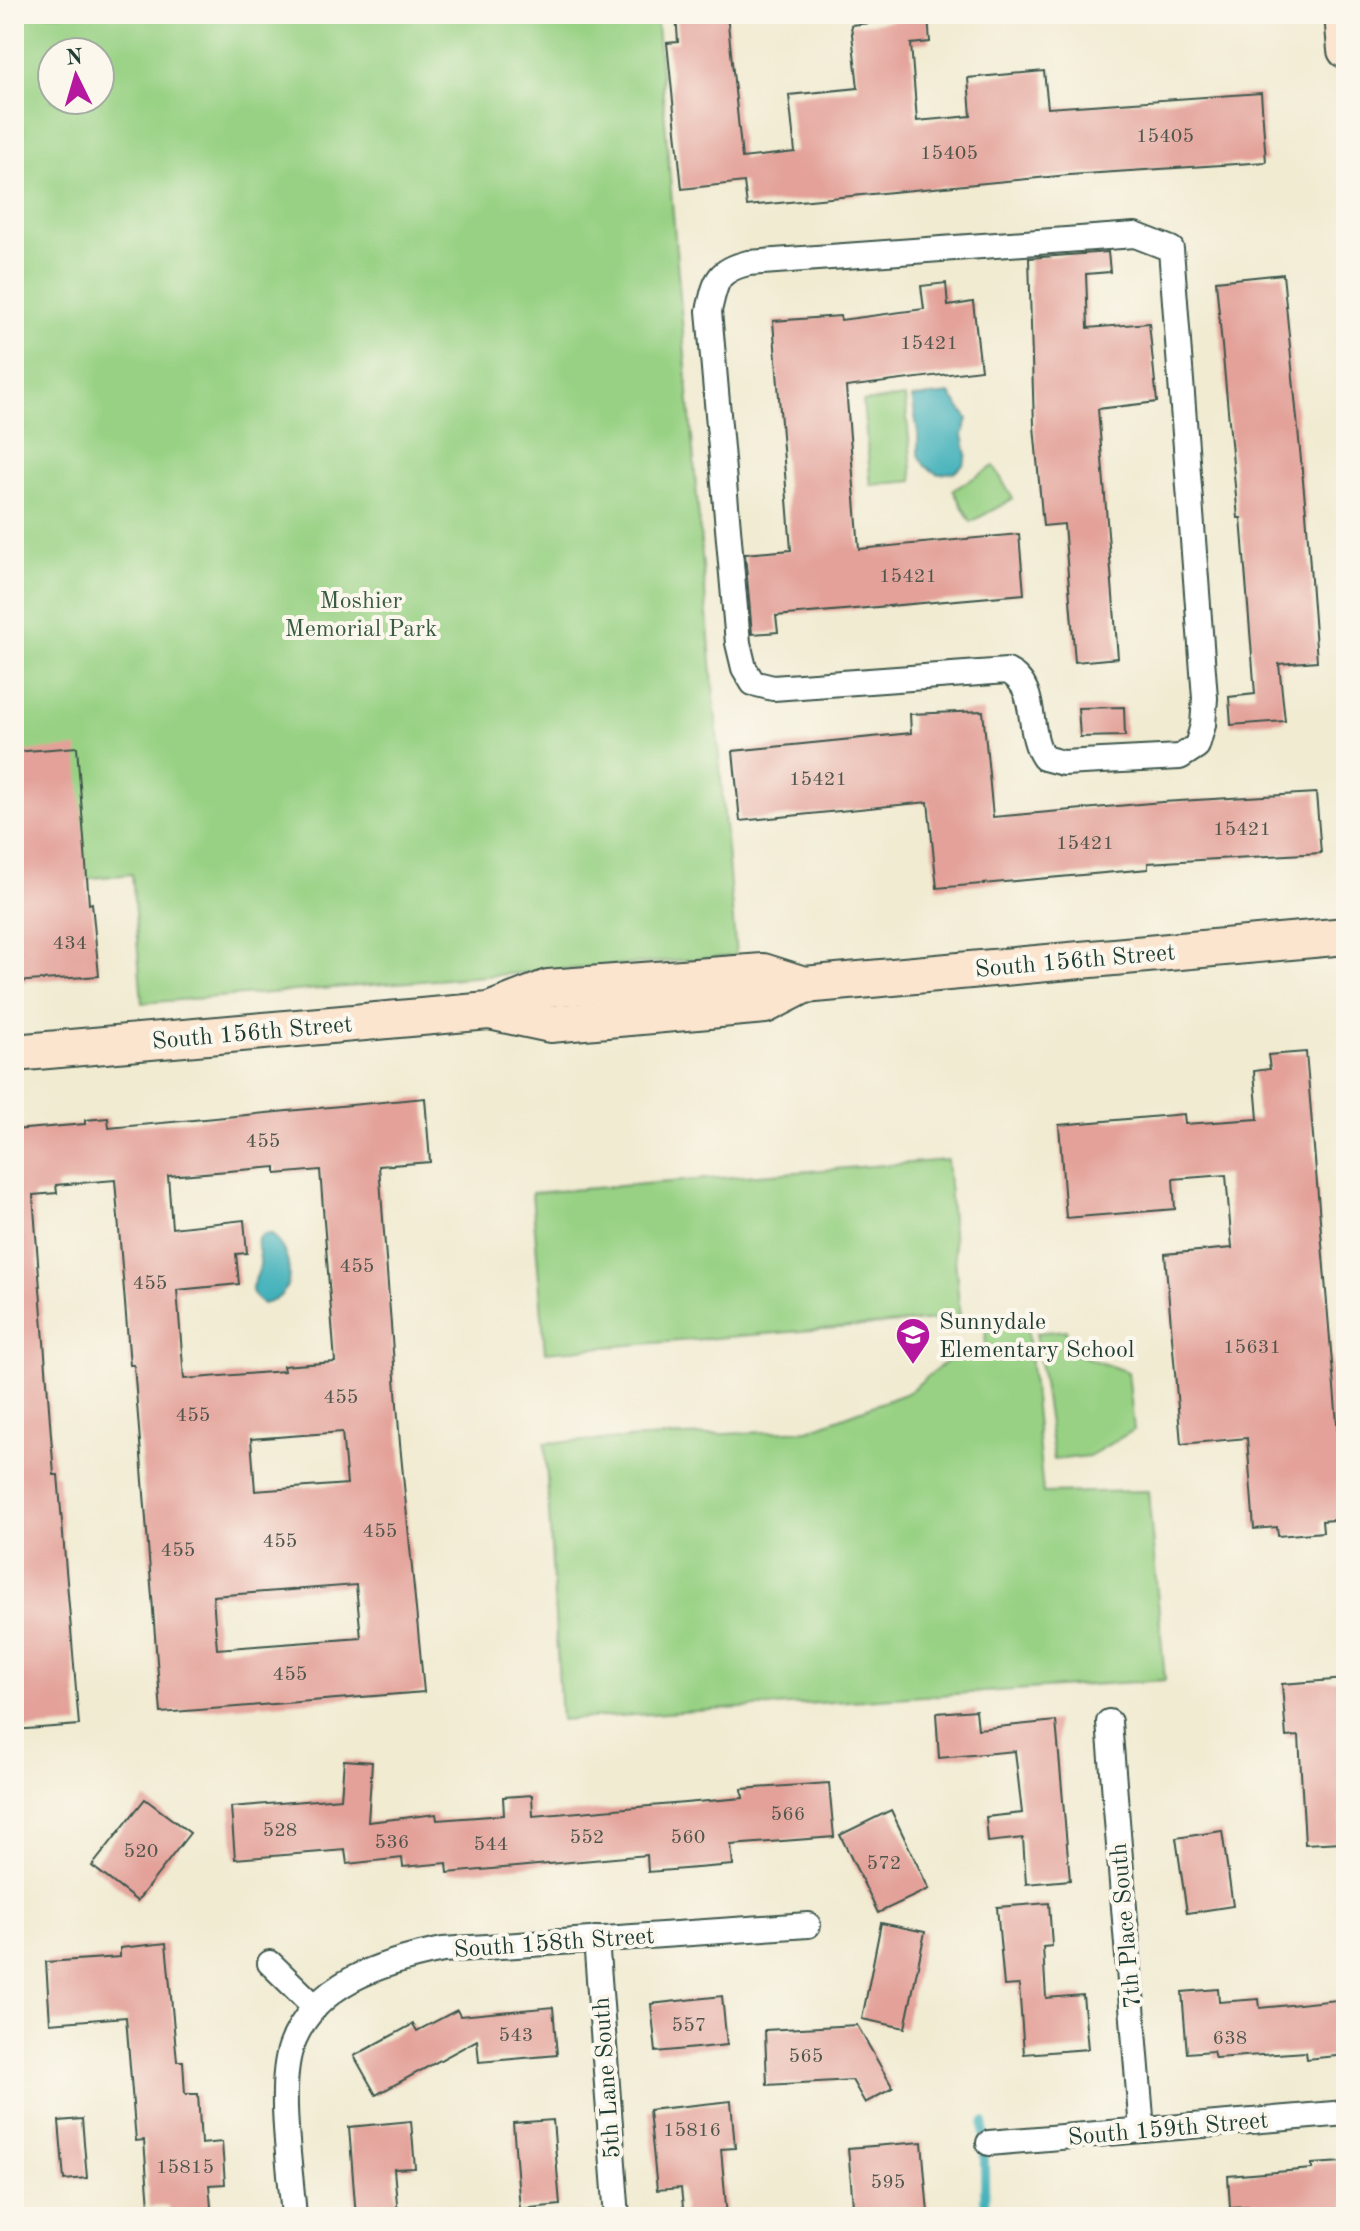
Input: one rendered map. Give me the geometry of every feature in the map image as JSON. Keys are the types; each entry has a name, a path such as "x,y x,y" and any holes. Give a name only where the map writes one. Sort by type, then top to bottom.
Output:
{"main road":[{"path":"1343,14 1346,50"},
{"name":"South 156th Street","path":"14,1053 489,1011 548,988 763,972 804,985 1346,936"}],"street":[{"path":"1135,235 1171,249 1205,698 1203,725 1197,746 1180,757 1063,763 1044,758 1035,746 1026,688 1017,675 1007,671 773,688 753,683 744,668 738,643 709,311 715,284 728,268 748,263 1135,235"},
{"name":"7th Place South","path":"1109,1722 1142,2130"},
{"name":"South 158th Street","path":"314,2006 352,1979 392,1960 443,1950 808,1925"},
{"name":"5th Lane South","path":"596,1939 617,2217"},
{"path":"270,1963 314,2006 291,2047 284,2098 294,2217"},
{"name":"South 159th Street","path":"989,2143 1346,2113"}],"green space":[{"name":"Moshier Memorial Park","path":"14,14 656,14 736,956 142,1003 132,874 14,886"},
{"path":"905,397 913,481 871,485 863,402"},
{"path":"994,466 1013,499 971,522 953,490"},
{"path":"947,1160 960,1318 545,1352 532,1193"},
{"path":"1027,1322 1043,1493 1148,1491 1165,1680 561,1720 545,1443 808,1430 907,1393 947,1361 985,1356 986,1323"},
{"path":"1066,1330 1073,1353 1128,1372 1134,1430 1089,1456 1054,1460 1036,1333"}],"water":[{"path":"950,394 968,419 963,435 967,455 964,464 955,472 938,474 925,466 918,455 912,398"},
{"path":"264,1234 272,1234 279,1243 285,1253 289,1275 283,1293 263,1304 253,1293 252,1285 260,1264 258,1239"}],"building":[{"path":"676,14 727,14 742,158 795,152 789,95 858,88 851,25 928,17 930,42 911,44 917,121 971,116 968,78 1044,71 1048,108 1261,93 1266,162 1069,175 747,206 744,182 682,189 667,43 678,42"},
{"path":"1108,252 1110,272 1086,274 1088,328 1149,323 1157,402 1098,409 1118,658 1075,662 1064,524 1043,526 1034,426 1029,258"},
{"path":"1283,274 1317,661 1279,664 1285,721 1231,725 1229,697 1255,694 1241,518 1238,518 1216,281"},
{"path":"946,283 948,306 973,302 981,370 846,387 859,549 1019,534 1024,594 776,616 778,632 752,634 745,554 791,550 773,321 840,316 841,320 924,309 921,286"},
{"path":"1124,707 1125,736 1080,737 1078,708"},
{"path":"983,711 993,817 1162,802 1316,793 1321,853 1148,863 1148,869 937,888 928,802 740,821 733,751 911,733 910,714"},
{"path":"77,747 89,904 92,903 99,976 14,982 14,752"},
{"path":"1306,1052 1345,1519 1322,1521 1323,1532 1278,1536 1277,1527 1254,1529 1247,1438 1181,1444 1165,1254 1232,1248 1226,1175 1173,1179 1175,1209 1066,1218 1059,1125 1184,1114 1185,1124 1258,1119 1254,1071 1270,1069 1268,1055"},
{"path":"425,1098 430,1162 379,1166 400,1444 424,1692 161,1713 134,1365 130,1365 115,1180 56,1185 57,1193 33,1195 54,1475 58,1475 79,1725 14,1730 14,1130 85,1124 85,1120 108,1118 109,1128","holes":["276,1167 276,1174 320,1170 335,1362 283,1366 284,1371 184,1379 177,1290 239,1284 236,1254 247,1253 244,1220 172,1228 168,1176","342,1432 347,1484 255,1491 251,1439","356,1585 361,1638 217,1649 213,1596"]},
{"path":"1346,1679 1346,1816 1341,1816 1342,1842 1305,1844 1299,1736 1286,1737 1282,1684"},
{"path":"976,1710 978,1729 1056,1721 1070,1880 1026,1884 1023,1838 988,1842 986,1817 1022,1813 1015,1751 939,1758 936,1713"},
{"path":"344,1760 372,1762 368,1822 436,1814 437,1820 504,1815 503,1797 532,1795 533,1816 743,1798 742,1789 829,1783 834,1837 731,1845 733,1865 648,1872 647,1855 448,1873 447,1863 403,1867 402,1858 347,1864 345,1850 235,1859 231,1807 341,1798"},
{"path":"145,1799 190,1833 137,1901 92,1866"},
{"path":"891,1810 929,1889 878,1913 840,1835"},
{"path":"1222,1831 1233,1906 1187,1913 1176,1838"},
{"path":"1049,1903 1052,1946 1043,1947 1046,1998 1083,1995 1088,2049 1024,2054 1019,1985 1004,1986 997,1907"},
{"path":"881,1923 925,1932 905,2028 862,2019"},
{"path":"166,1943 177,2061 183,2061 185,2094 198,2094 201,2144 222,2142 225,2184 209,2185 212,2217 169,2217 168,2206 149,2207 144,2140 136,2141 126,2017 50,2023 46,1962 120,1957 120,1948"},
{"path":"1218,1989 1219,2002 1259,1999 1260,2008 1346,1999 1346,2055 1307,2059 1306,2052 1215,2058 1213,2051 1187,2053 1182,1992"},
{"path":"722,1996 727,2045 656,2052 651,2004"},
{"path":"553,2007 557,2055 479,2062 477,2040 376,2095 354,2056 413,2024 417,2031 457,2010 460,2016"},
{"path":"857,2025 893,2088 865,2103 852,2080 767,2085 765,2030"},
{"path":"731,2101 735,2148 721,2149 727,2217 684,2217 681,2188 657,2190 649,2110"},
{"path":"82,2119 87,2178 64,2180 59,2121"},
{"path":"553,2120 560,2205 520,2209 513,2123"},
{"path":"411,2121 415,2168 394,2169 398,2215 356,2217 349,2127"},
{"path":"922,2142 928,2213 854,2217 848,2148"},
{"path":"1343,2162 1346,2217 1249,2217 1248,2206 1230,2207 1228,2176 1312,2169 1312,2164"}],"waterway":[{"path":"984,2122 985,2217"}],"place":[{"name":"Sunnydale Elementary School","path":"913,1366"}]}
